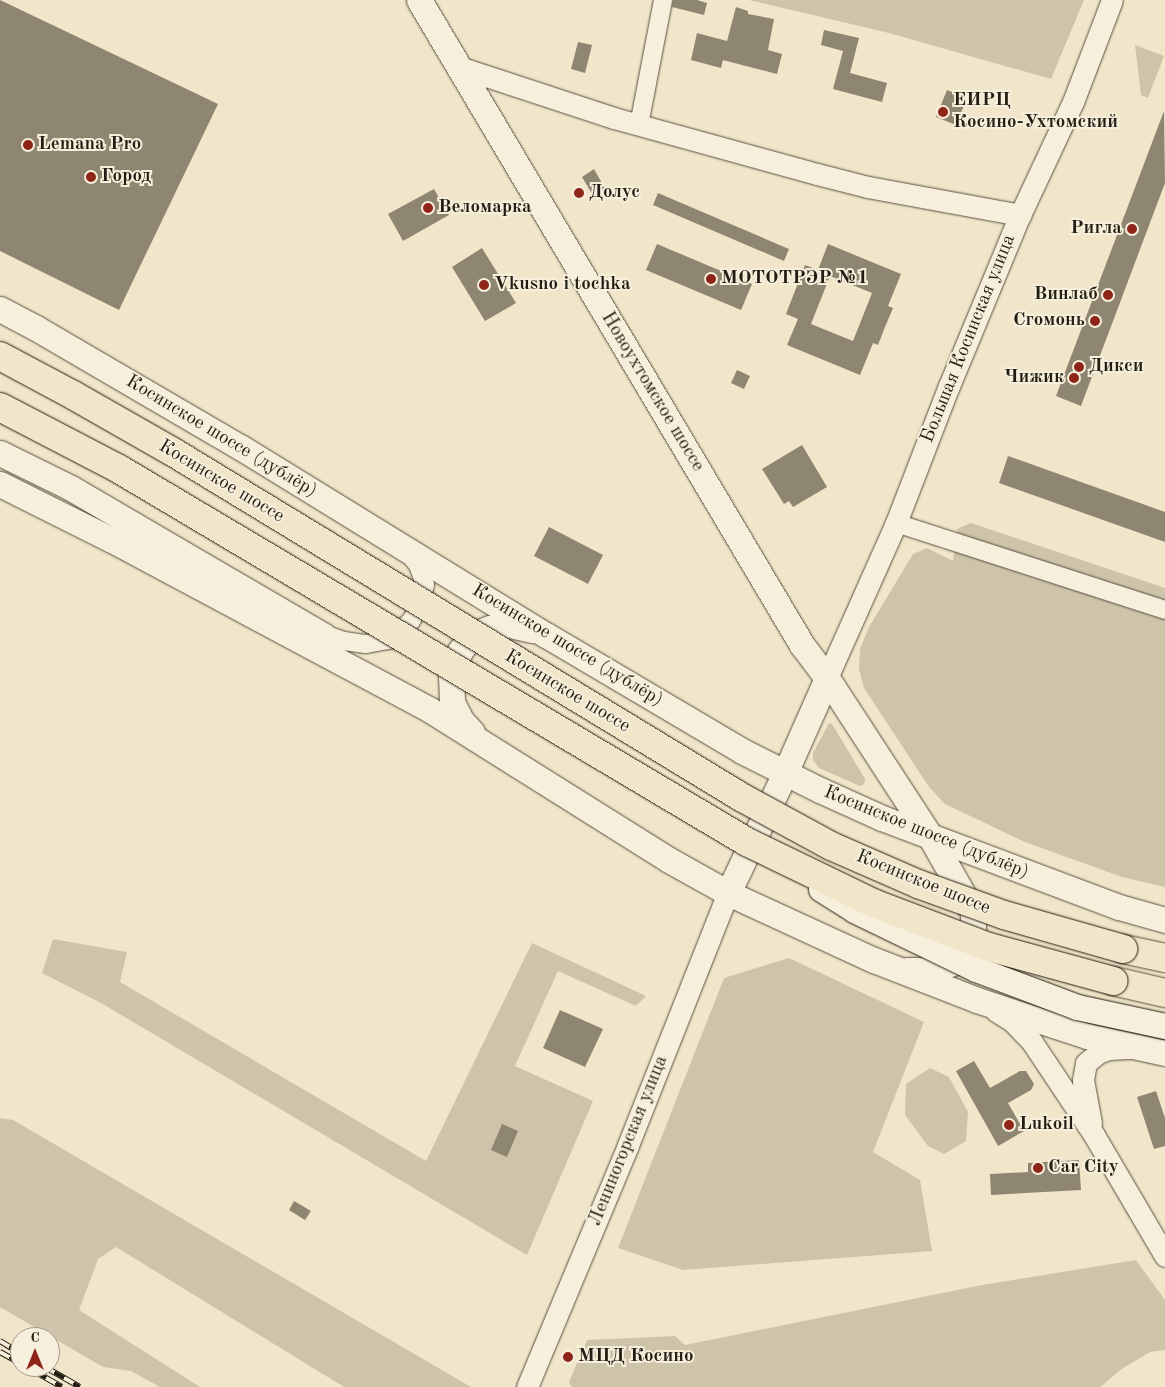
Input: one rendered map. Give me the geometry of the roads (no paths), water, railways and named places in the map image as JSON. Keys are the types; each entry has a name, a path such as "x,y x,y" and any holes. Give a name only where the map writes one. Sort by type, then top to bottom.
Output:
{"highway":[{"name":"Косинское шоссе","path":"0,356 173,452 741,797 831,846 918,884 1004,915 1122,949 1165,958"},
{"name":"Косинское шоссе","path":"0,407 119,470 747,842 873,903 989,947 1113,981 1165,993"}],"main road":[{"name":"Новоухтомское шоссе","path":"419,0 802,645 827,678 930,836 973,912 973,942 960,960 933,970 900,971"},
{"name":"Косинское шоссе (дублёр)","path":"0,309 240,447 546,635 742,751 785,774 846,802 930,836 1119,907 1165,920"},
{"path":"0,453 71,488 316,631 430,710"},
{"path":"0,484 112,540 430,710 669,860 728,893 900,971 977,1000 1087,1036 1158,1051"},
{"path":"478,739 462,720 452,702 451,678 460,651 474,634 490,628 510,625 546,635"},
{"path":"728,893 785,774 827,678"},
{"path":"747,842 854,910 976,969 1077,1007 1165,1026"},
{"path":"1119,907 1165,909"}],"street":[{"path":"639,125 663,0"},
{"name":"Большая Косинская улица","path":"827,678 896,523 949,386 1020,215 1073,102 1112,0"},
{"path":"459,67 639,125 843,181 1020,215"},
{"path":"896,523 1165,610"},
{"path":"316,631 344,641 366,644 389,640 411,621 420,606 426,585 418,564 402,546"},
{"name":"Лениногорская улица","path":"528,1387 628,1145 728,893"},
{"path":"977,1000 1012,1021 1024,1032 1094,1135 1165,1256"},
{"path":"1094,1135 1083,1080 1086,1063 1098,1053 1109,1049 1158,1051"}],"railway":[{"path":"0,1341 10,1347"},
{"path":"0,1352 10,1358"},
{"path":"60,1376 80,1387"},
{"path":"44,1377 62,1387"}],"place":[{"name":"ЕИРЦ Косино-Ухтомский","path":"943,112"},
{"name":"Lemana Pro","path":"28,145"},
{"name":"Город","path":"91,177"},
{"name":"Долус","path":"579,193"},
{"name":"Веломарка","path":"428,208"},
{"name":"Ригла","path":"1132,229"},
{"name":"МОТОТРЭР №1","path":"711,279"},
{"name":"Vkusno i tochka","path":"484,285"},
{"name":"Винлаб","path":"1108,295"},
{"name":"Сгомонь","path":"1095,321"},
{"name":"Дикси","path":"1079,367"},
{"name":"Чижик","path":"1074,378"},
{"name":"Lukoil","path":"1009,1125"},
{"name":"Car City","path":"1038,1168"},
{"name":"МЦД Косино","path":"568,1357"}]}
